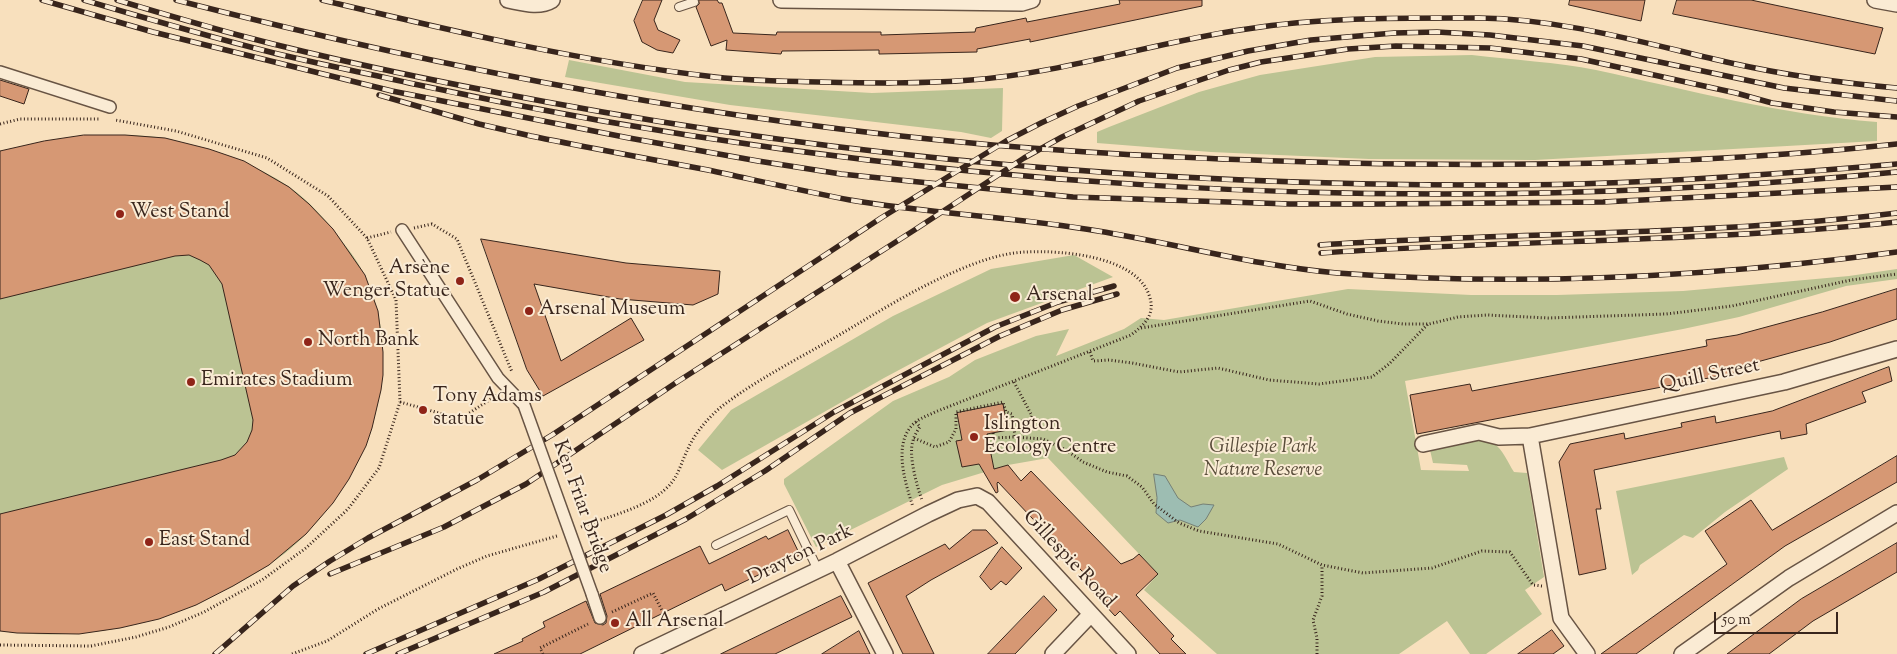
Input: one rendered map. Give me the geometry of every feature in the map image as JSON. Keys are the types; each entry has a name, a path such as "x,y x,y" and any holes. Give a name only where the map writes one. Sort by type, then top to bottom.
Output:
{"street":[{"path":"508,0 528,4 545,4 552,0"},
{"path":"781,0 1022,2 1032,0"},
{"path":"1875,0 1897,4"},
{"path":"0,72 110,107"},
{"path":"402,230 506,389"},
{"name":"Quill Street","path":"1424,444 1479,432 1499,437 1530,436 1784,382 1897,348"},
{"name":"Ken Friar Bridge","path":"506,389 524,405 600,618"},
{"path":"1530,436 1561,618 1588,654"},
{"name":"Drayton Park","path":"642,654 837,561 958,500 977,496"},
{"name":"Gillespie Road","path":"977,496 988,502 1128,654"},
{"path":"1682,654 1789,578 1897,513"},
{"path":"837,561 885,654"},
{"path":"1053,654 1091,614"}],"lane":[{"path":"679,7 694,2"},
{"path":"716,545 788,510 818,570"}],"path":[{"path":"0,124 20,119 103,119"},
{"path":"0,645 91,646 136,637 169,627 204,612 254,585 306,548 348,509 379,468 400,402 396,300 367,238 328,196 267,158 176,131 128,121 111,120"},
{"path":"400,402 460,419 516,381 457,239 432,224"},
{"path":"575,529 647,501 662,492 672,482 697,432 708,419 737,396 913,292 943,277 982,261 1026,252 1069,254 1119,265 1132,273 1144,285 1152,306 1149,317 1131,335 935,412 916,422 904,438 902,452 908,490 923,517"},
{"path":"1140,328 1310,301 1347,314 1378,321 1428,324 1458,317 1486,315 1548,318 1666,314 1732,306 1851,280 1897,274"},
{"path":"1090,351 1093,361 1109,360 1178,372 1218,368 1269,380 1319,384 1372,377 1389,364 1428,324"},
{"path":"1013,420 1030,422 1032,416 1014,382"},
{"path":"914,438 935,447 950,442 956,428 956,412 1003,402 1006,412 1012,414 1015,437"},
{"path":"916,422 920,427 912,442 923,517"},
{"path":"993,433 993,438 1044,439 1066,450 1083,462 1107,472 1127,476 1142,487 1154,504 1179,524 1199,531 1278,544 1322,565 1363,573 1432,568 1482,550 1510,552 1533,585 1555,588"},
{"path":"292,654 326,641 378,609 475,561 505,550 560,536"},
{"path":"1317,654 1318,638 1312,620 1322,596 1322,565"},
{"path":"542,654 540,648 653,593 675,638"}],"green space":[{"path":"1472,55 1581,67 1771,108 1841,119 1877,122 1877,141 1535,160 1369,159 1211,152 1097,143 1097,132 1199,92 1260,75 1375,57"},
{"path":"569,60 685,82 872,93 1003,88 1002,131 991,138 961,132 730,105 565,77"},
{"name":"Emirates Stadium","path":"84,135 135,135 169,139 244,163 277,179 296,192 330,226 354,257 365,276 377,310 383,344 382,379 376,413 365,446 349,477 330,506 307,533 263,569 225,590 188,607 136,624 82,633 27,634 0,631 0,152"},
{"path":"1074,255 1113,277 987,323 884,378 722,470 698,450 731,410 893,316 991,269"},
{"name":"Gillespie Park Nature Reserve","path":"1897,269 1897,279 1846,286 1739,317 1405,381 1421,470 1469,471 1467,465 1433,463 1430,450 1480,440 1497,446 1514,472 1527,473 1544,577 1525,590 1542,614 1486,654 1470,654 1447,621 1399,654 1217,654 1144,590 1158,574 1048,458 1008,465 942,485 816,547 784,484 784,479 893,401 949,377 975,360 1036,336 1069,329 1056,356 1124,329 1141,318 1164,320 1348,289 1471,295 1557,295 1683,291 1849,276"},
{"path":"1784,457 1788,469 1725,512 1693,538 1684,535 1640,565 1638,570 1632,575 1616,491"}],"water":[{"path":"1154,474 1165,476 1178,498 1191,507 1203,504 1214,505 1206,519 1198,527 1180,520 1168,523 1156,513 1157,498"}],"building":[{"path":"643,0 662,0 654,20 658,30 680,40 673,53 657,50 642,42 634,21"},
{"path":"699,0 717,0 719,3 722,3 733,33 776,35 777,32 881,32 881,35 975,32 976,28 1026,18 1027,22 1120,4 1119,0 1202,0 1202,6 1030,42 1030,39 977,49 977,52 879,54 879,50 782,51 781,54 726,50 727,40 711,46 696,7 699,4"},
{"path":"1570,0 1645,0 1641,21 1569,5"},
{"path":"1677,0 1751,0 1883,28 1875,54 1673,14"},
{"path":"0,80 29,89 24,104 0,96"},
{"name":"Emirates Stadium","path":"84,135 125,135 165,138 209,149 244,161 289,187 309,204 333,229 365,275 378,311 383,352 381,390 366,446 349,479 333,503 306,534 269,565 196,605 159,619 120,628 79,634 0,631 0,514 221,460 235,455 247,442 252,430 253,420 222,284 209,265 200,260 189,255 175,256 0,299 0,151 44,141"},
{"path":"481,239 626,263 720,271 718,294 693,305 620,299 534,284 561,361 631,318 644,340 543,396 527,370"},
{"path":"1897,289 1897,319 1830,342 1739,367 1740,372 1417,434 1410,395 1470,384 1472,391 1707,346 1706,340 1737,335"},
{"path":"1889,367 1892,381 1862,392 1866,402 1806,424 1807,434 1781,439 1780,431 1594,470 1601,509 1596,509 1606,569 1579,575 1559,462 1570,444 1624,433 1625,439 1682,427 1681,423 1715,416 1716,423 1772,411"},
{"path":"1003,404 1008,430 987,434 994,469 1008,465 1021,481 1031,471 1121,564 1139,554 1158,574 1136,595 1174,636 1171,639 1186,654 1160,654 1120,611 1115,616 1093,592 1097,587 998,482 998,492 996,493 979,464 962,467 956,441 962,440 957,413"},
{"path":"1897,456 1897,482 1785,546 1636,654 1601,654 1727,564 1705,531 1751,500 1772,530"},
{"path":"788,530 800,555 725,591 722,584 580,654 494,654 523,641 522,639 545,627 543,622 586,601 595,623 603,625 606,623 607,616 600,594 700,546 709,564 766,536 768,539"},
{"path":"973,530 986,530 998,543 906,596 934,654 903,654 868,583 945,544 949,549"},
{"path":"1897,543 1897,572 1813,621 1769,654 1727,654 1801,599"},
{"path":"1002,547 1022,568 1006,585 1001,581 991,590 980,577"},
{"path":"841,596 852,617 775,654 721,654"},
{"path":"1044,596 1057,610 1015,654 988,654"},
{"path":"1552,630 1564,646 1553,654 1518,654"},
{"path":"859,631 870,654 822,654"}],"railway":[{"path":"42,0 153,32 392,91 629,138 758,161 841,174 919,182 1073,197 1290,204 1603,202 1897,187"},
{"path":"84,0 288,56 414,84 597,120 781,149 966,171 1152,185 1338,193 1525,193 1711,186 1897,172"},
{"path":"117,0 238,35 315,54 431,80 547,102 789,141 1031,167 1274,181 1518,185 1708,178 1897,164"},
{"path":"176,0 375,48 475,69 677,106 880,134 1028,148 1256,160 1485,165 1692,160 1829,151 1897,144"},
{"path":"322,0 465,33 610,62 658,70 749,80 876,83 971,80 1041,71 1178,41 1276,25 1363,19 1479,18 1511,19 1574,28 1772,71 1834,81 1897,88"},
{"path":"215,654 293,586 330,561 368,538 477,480 552,435 881,218 1006,141 1078,106 1177,68 1248,51 1311,40 1394,33 1437,32 1490,35 1583,46 1784,88 1897,101"},
{"path":"330,574 444,527 526,484 677,382 1024,158 1062,137 1139,101 1229,70 1261,62 1348,49 1396,46 1490,48 1581,59 1736,93 1772,103 1834,112 1897,117"},
{"path":"379,95 479,124 531,136 850,200 912,209 1067,226 1307,270 1407,277 1477,279 1617,277 1758,268 1897,252"},
{"path":"1320,245 1681,230 1753,226 1897,213"},
{"path":"1321,253 1465,245 1681,237 1825,229 1897,222"},
{"path":"366,654 539,579 666,515 717,486 834,412 995,327 1058,302 1114,286"},
{"path":"398,654 544,592 686,519 765,471 850,413 1000,336 1062,310 1117,294"}],"place":[{"name":"West Stand","path":"120,214"},
{"name":"Arsène Wenger Statue","path":"460,281"},
{"name":"Arsenal","path":"1015,297"},
{"name":"Arsenal Museum","path":"529,311"},
{"name":"North Bank","path":"308,342"},
{"name":"Emirates Stadium","path":"191,382"},
{"name":"Tony Adams statue","path":"423,410"},
{"name":"Islington Ecology Centre","path":"974,437"},
{"name":"East Stand","path":"149,542"},
{"name":"All Arsenal","path":"615,623"}]}
